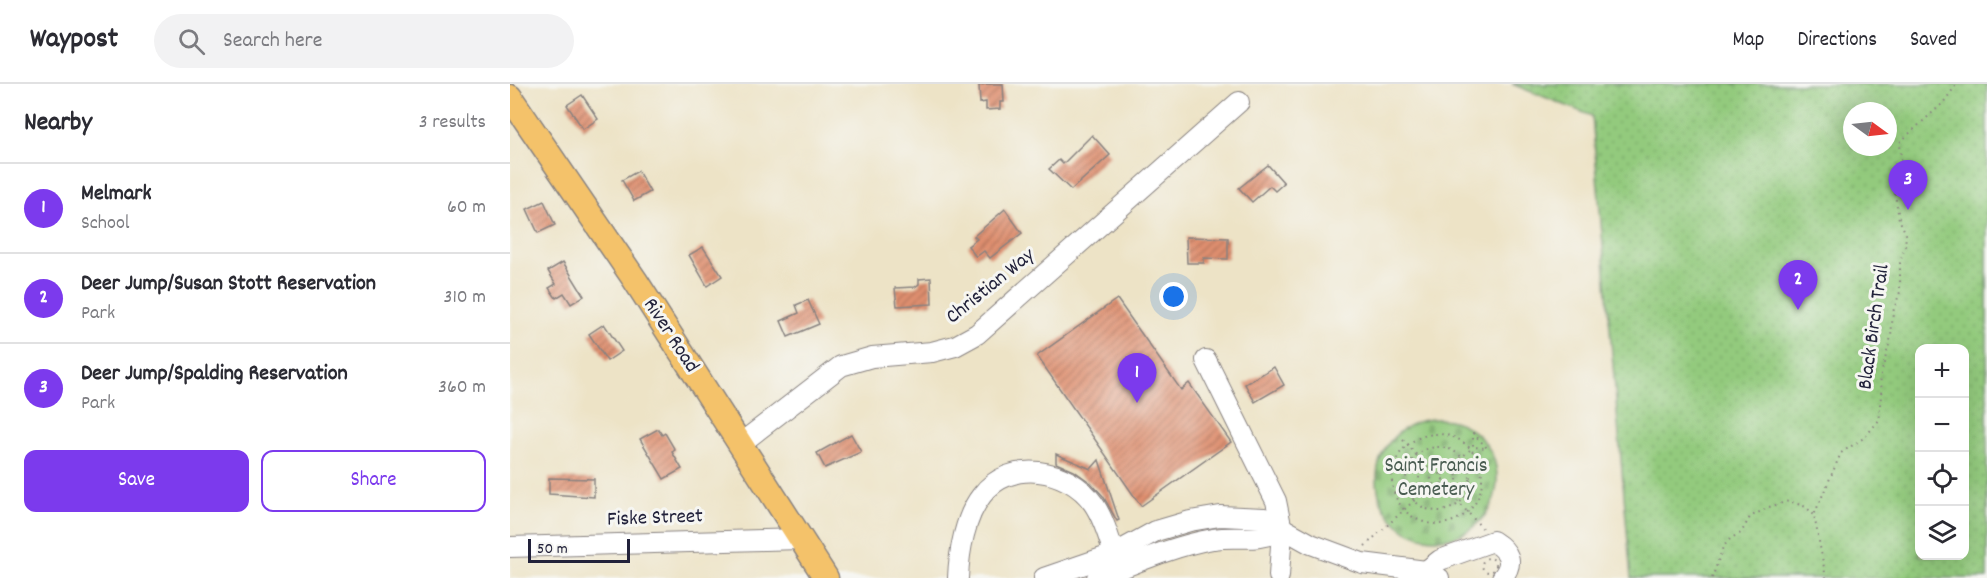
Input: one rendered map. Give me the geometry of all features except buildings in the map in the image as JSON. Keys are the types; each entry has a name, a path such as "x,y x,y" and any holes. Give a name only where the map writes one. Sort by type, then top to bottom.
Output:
{"main road":[{"name":"River Road","path":"510,97 635,280 826,578"}],"street":[{"name":"Christian Way","path":"740,444 841,366 872,357 932,352 955,346 977,334 1239,102"},
{"path":"1206,360 1276,501 1282,530 1279,576"},
{"path":"958,578 969,521 981,495 993,483 1034,470 1068,479 1083,490 1129,561"},
{"path":"1097,578 1129,561 1156,531 1190,521 1220,516 1264,518 1282,530 1362,563 1432,575 1440,560 1493,541 1504,548 1510,559 1509,570 1494,575"},
{"name":"Fiske Street","path":"510,547 801,539"},
{"path":"1044,578 1129,561"}],"path":[{"name":"Black Birch Trail","path":"1814,514 1841,453 1865,437 1880,418 1878,406 1883,388 1880,378 1900,292 1900,262 1906,240 1895,194 1902,174 1900,142 1943,104 1957,84"},
{"path":"1407,446 1397,460 1393,477 1395,494 1404,509 1419,520 1436,524 1454,521 1468,512 1476,502 1482,480 1481,469 1472,448 1473,433 1487,448 1483,450 1472,448 1457,438 1440,434 1423,436 1407,446"},
{"path":"1403,441 1434,474 1442,475"},
{"path":"1437,447 1451,450 1461,457 1468,471 1469,484 1459,503 1446,510 1434,511 1423,508 1414,500 1408,491 1406,480 1407,468 1416,455 1437,447"},
{"path":"1472,448 1442,475 1442,483 1493,541"},
{"path":"1438,460 1452,466 1456,481 1450,493 1434,498 1424,491 1419,480 1425,465 1438,460"},
{"path":"1433,483 1434,474"},
{"path":"1351,559 1433,483 1442,483"},
{"path":"1712,578 1723,547 1731,538 1741,533 1750,517 1768,507 1789,501 1806,507 1814,514 1826,578"},
{"path":"1492,558 1495,562 1494,575 1481,565 1483,561 1492,558"}],"green space":[{"path":"1512,84 1987,84 1987,578 1631,578 1592,116"},
{"name":"Saint Francis Cemetery","path":"1437,419 1460,423 1480,436 1493,456 1497,479 1493,502 1480,522 1460,535 1437,539 1414,535 1394,522 1381,502 1377,479 1381,456 1394,436 1414,423"}],"place":[{"name":"Deer Jump/Spalding Reservation","path":"1908,210"},
{"name":"Deer Jump/Susan Stott Reservation","path":"1798,310"},
{"name":"Melmark","path":"1137,403"}]}
